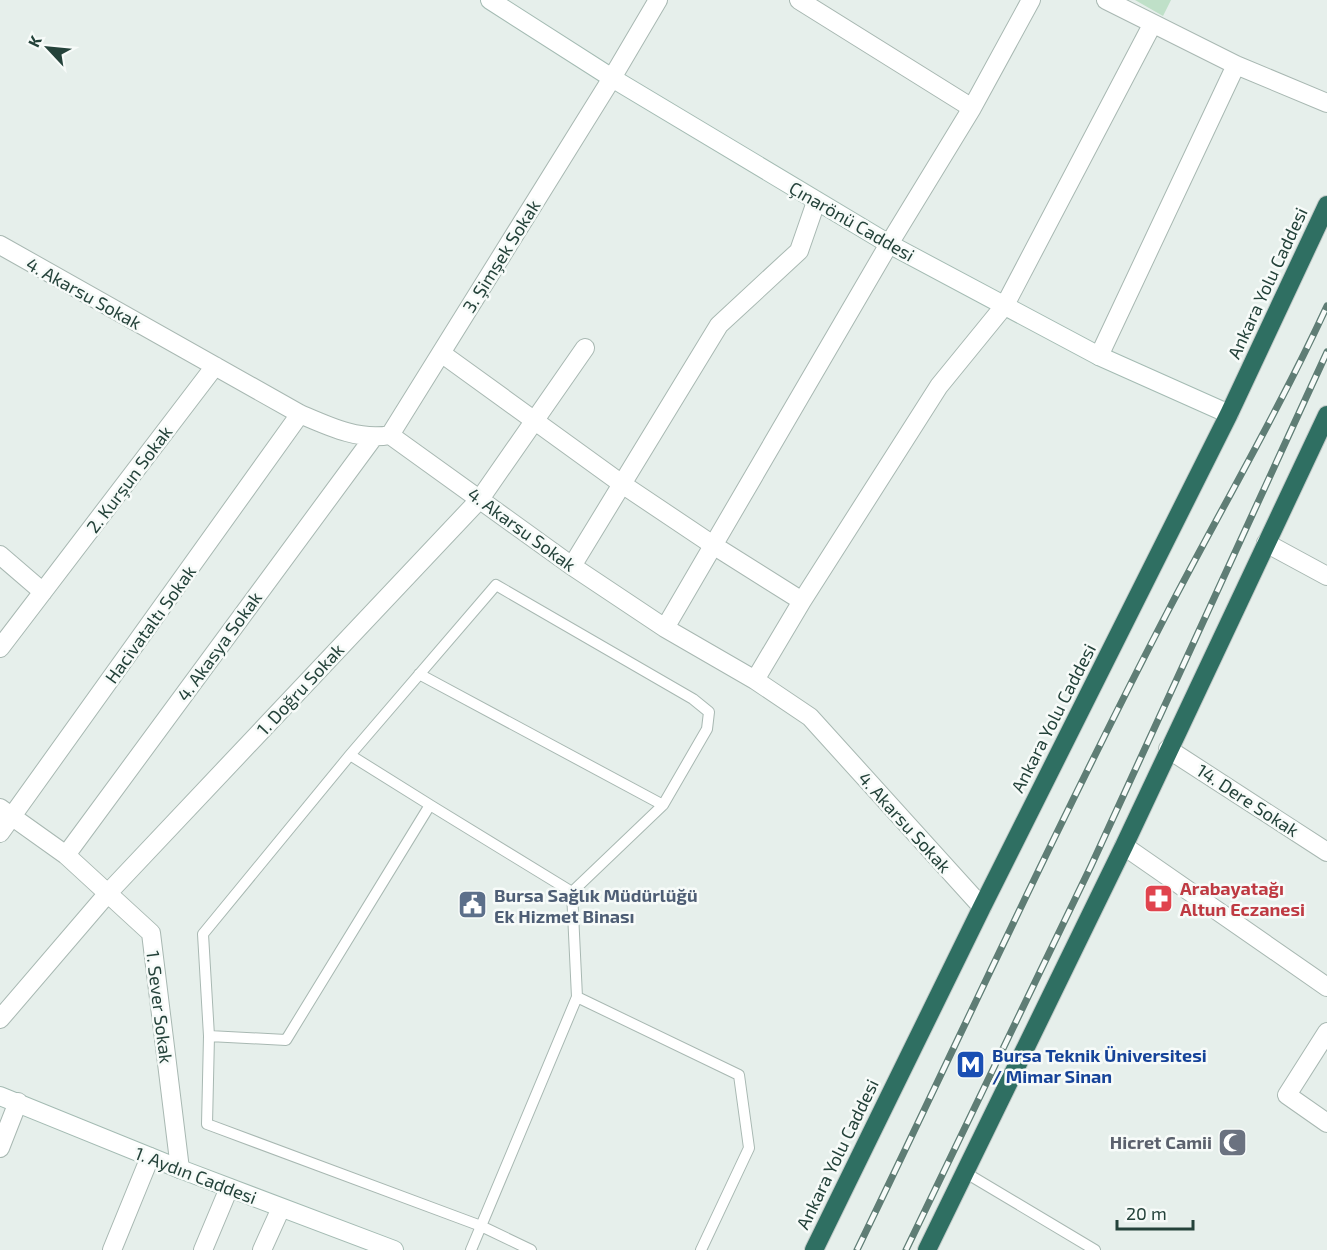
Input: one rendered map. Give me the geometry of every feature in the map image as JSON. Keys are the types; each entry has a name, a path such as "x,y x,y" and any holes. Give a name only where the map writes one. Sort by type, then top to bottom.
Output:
{"highway":[{"name":"Ankara Yolu Caddesi","path":"814,1250 982,907 1229,414 1327,205"},
{"path":"927,1250 1124,846 1327,415"}],"street":[{"name":"Çınarönü Caddesi","path":"490,0 612,78 889,244 1099,356 1229,414"},
{"name":"3. Şimşek Sokak","path":"381,436 441,353 658,0"},
{"path":"799,0 972,108"},
{"path":"665,627 889,244 972,108 1031,0"},
{"path":"1106,0 1236,65 1327,103"},
{"path":"755,680 802,601 939,386 1005,304 1152,24"},
{"path":"1099,356 1236,65"},
{"path":"572,566 718,325 799,251 816,202"},
{"name":"4. Akarsu Sokak","path":"0,245 300,414 334,429 381,436 480,499 572,566 665,627 755,680 810,717 982,907"},
{"name":"1. Doğru Sokak","path":"0,1019 108,893 480,499 585,348"},
{"path":"441,353 622,484 802,601"},
{"name":"2. Kurşun Sokak","path":"0,648 215,366"},
{"name":"Hacivataltı Sokak","path":"0,833 6,812 300,414"},
{"name":"4. Akasya Sokak","path":"66,855 381,436"},
{"path":"1266,543 1327,576"},
{"path":"0,555 43,592"},
{"name":"14. Dere Sokak","path":"1168,749 1327,852"},
{"name":"1. Sever Sokak","path":"6,812 66,855 151,933 180,1169"},
{"path":"1124,846 1327,987"},
{"path":"1327,1032 1287,1095 1327,1124"},
{"name":"1. Aydın Caddesi","path":"0,1096 384,1248"},
{"path":"0,1148 18,1102"},
{"path":"112,1250 150,1157"},
{"path":"202,1250 229,1188"},
{"path":"262,1250 281,1208"}],"lane":[{"path":"471,1250 481,1226 576,997 572,892 663,805 706,729 709,712 693,699 496,585 350,755 203,934 209,1036 207,1124 481,1226 531,1250"},
{"path":"419,674 663,805"},
{"path":"350,755 572,892"},
{"path":"209,1036 286,1040 430,805"},
{"path":"576,997 739,1075 749,1148 701,1250"},
{"path":"966,1173 1095,1250"}],"green space":[{"path":"1135,0 1171,0 1163,16"}],"railway":[{"path":"857,1250 1088,769 1327,306"},
{"path":"906,1250 1091,866 1327,352"}],"place":[{"name":"Arabayatağı Altun Eczanesi","path":"1159,898"},
{"name":"Bursa Sağlık Müdürlüğü Ek Hizmet Binası","path":"473,905"},
{"name":"Bursa Teknik Üniversitesi / Mimar Sinan","path":"971,1065"},
{"name":"Hicret Camii","path":"1233,1142"}]}
